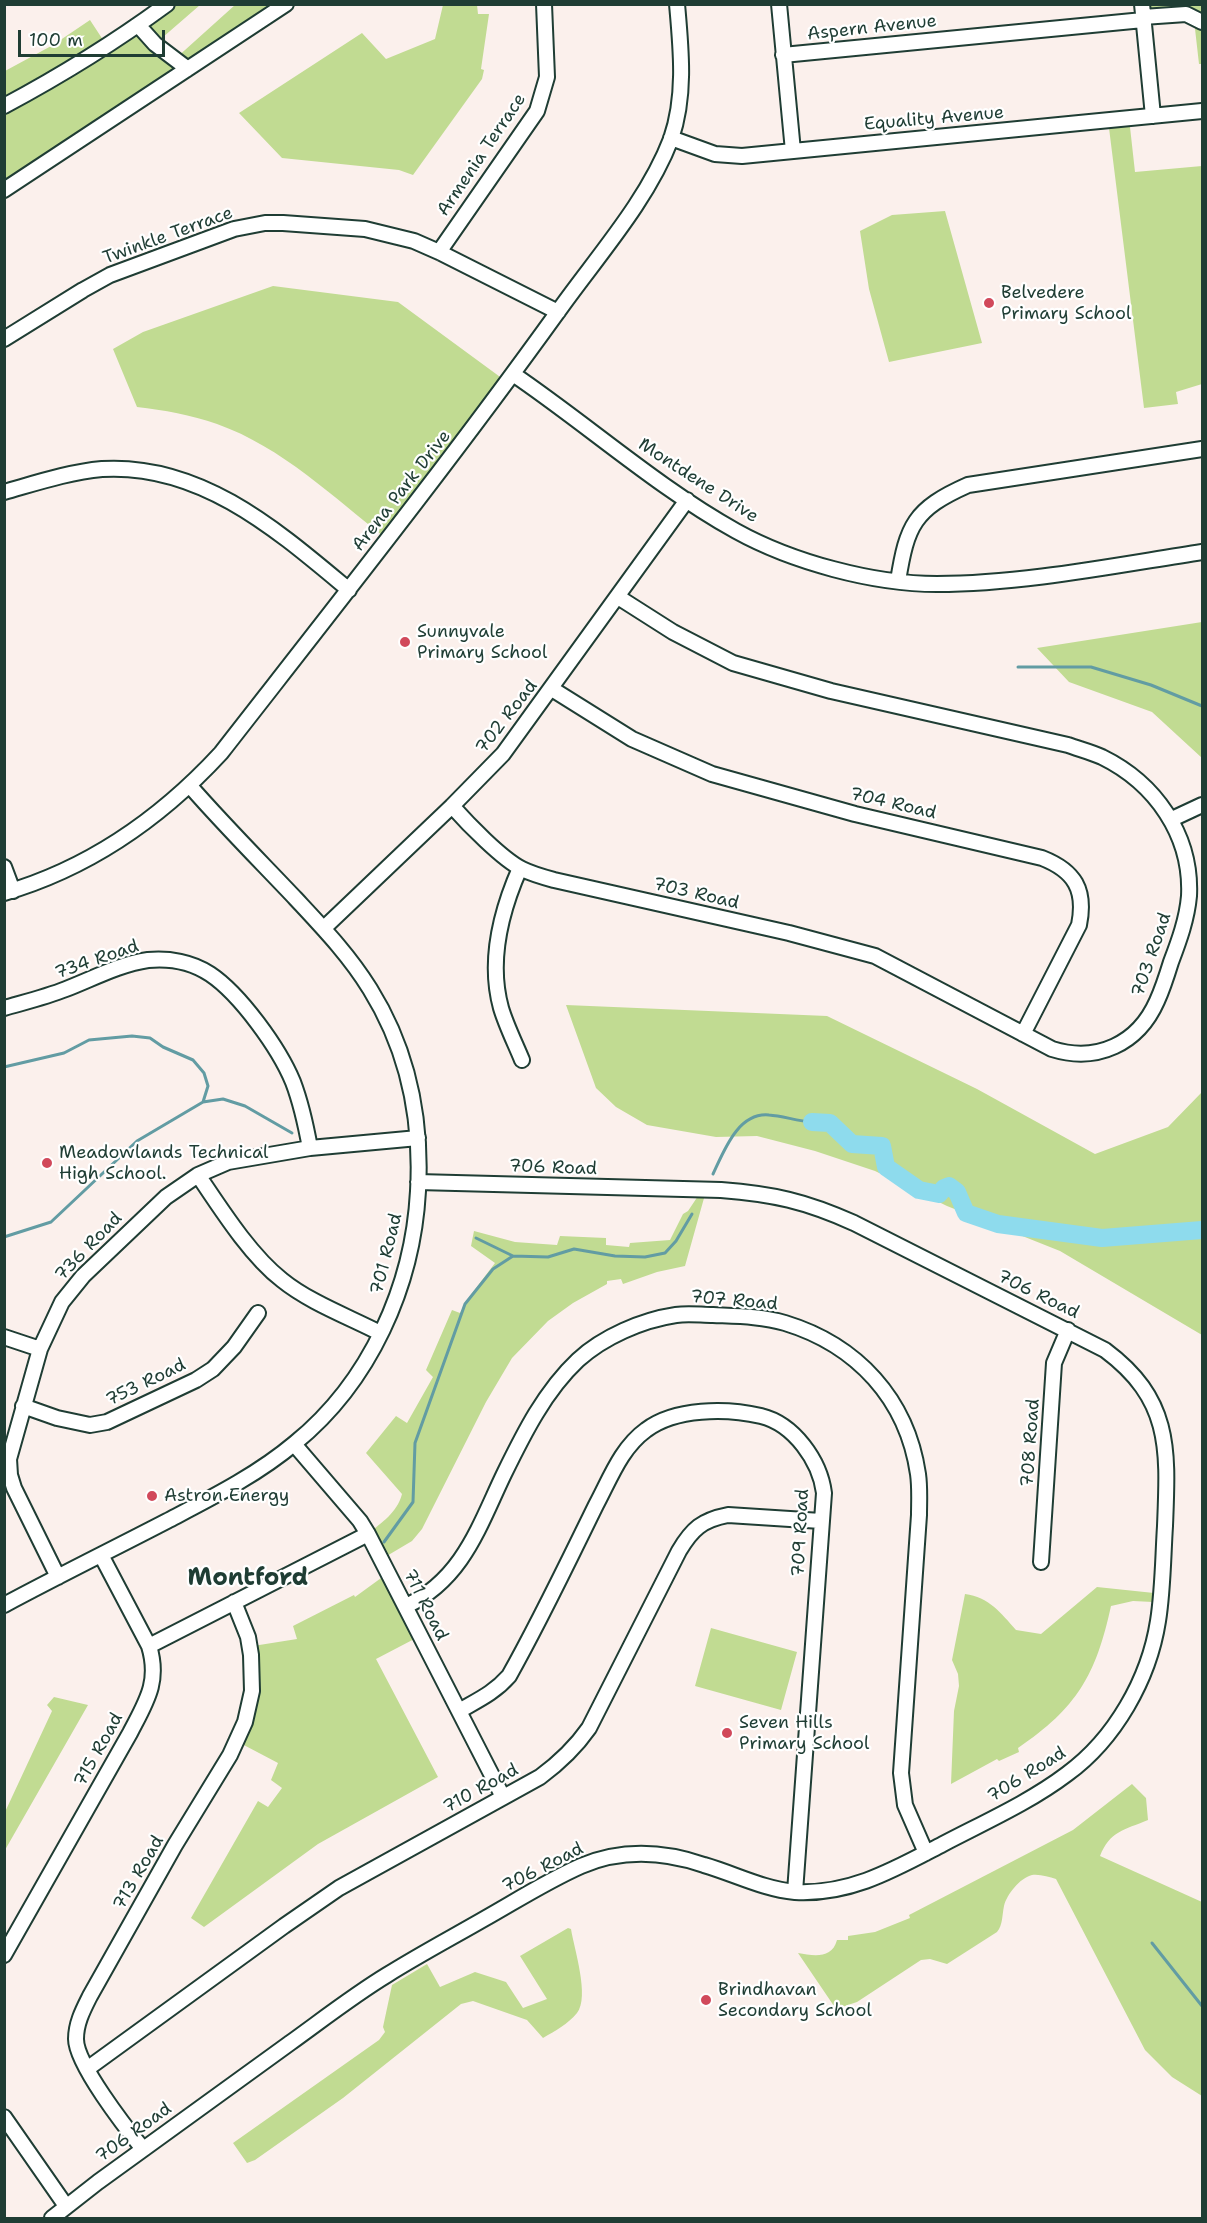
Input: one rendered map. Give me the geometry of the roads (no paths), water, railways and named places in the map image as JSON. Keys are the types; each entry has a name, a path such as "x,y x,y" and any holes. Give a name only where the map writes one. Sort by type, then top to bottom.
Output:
{"street":[{"path":"4,106 65,73 166,4"},
{"path":"4,190 286,4"},
{"name":"Armenia Terrace","path":"439,252 537,111 547,76 544,4"},
{"name":"Arena Park Drive","path":"9,892 56,874 118,842 158,814 190,786 221,753 349,590 513,374 644,192 657,170 671,138 681,86 677,4"},
{"path":"779,4 792,151"},
{"path":"1143,14 1153,116"},
{"name":"Aspern Avenue","path":"783,55 1143,14 1185,14 1203,22"},
{"path":"138,25 155,44 186,70"},
{"name":"Equality Avenue","path":"671,138 715,154 730,156 1203,111"},
{"name":"Twinkle Terrace","path":"4,339 110,275 234,229 250,225 283,223 365,229 414,241 558,312"},
{"name":"Montdene Drive","path":"513,374 687,500 737,531 782,552 818,565 898,581 935,584 975,583 1203,552"},
{"path":"898,581 904,545 912,527 933,502 968,485 1203,449"},
{"path":"4,492 58,477 100,470 139,470 171,476 234,502 349,590"},
{"name":"702 Road","path":"324,928 503,754 687,500"},
{"name":"703 Road","path":"452,806 476,831 520,868 554,880 789,933 875,956 1061,1052 1088,1054 1112,1047 1131,1037 1145,1022 1157,1002 1180,938 1189,896 1188,870 1184,851 1172,819 1157,799 1137,779 1100,756 1068,745 831,691 733,663 673,632 618,597"},
{"name":"704 Road","path":"552,689 632,739 712,774 855,814 1042,858 1064,869 1074,879 1078,888 1082,911 1079,925 1023,1034"},
{"name":"701 Road","path":"4,1605 231,1487 264,1467 294,1444 321,1420 371,1351 397,1296 409,1256 417,1209 418,1138 413,1099 394,1035 348,956 190,786"},
{"path":"1172,819 1203,805"},
{"path":"4,867 9,892"},
{"path":"520,868 501,921 496,980 501,1008 522,1059"},
{"name":"734 Road","path":"4,1008 139,963 169,960 187,963 209,974 226,988 275,1046 293,1082 310,1148"},
{"name":"736 Road","path":"58,1577 9,1490 9,1459 40,1349 51,1321 72,1287 166,1197 198,1175 228,1162 310,1148 418,1138"},
{"path":"198,1175 261,1260 283,1281 300,1293 380,1333"},
{"name":"706 Road","path":"52,2218 143,2149 386,1975 584,1865 618,1855 652,1854 677,1857 777,1890 826,1891 859,1884 881,1876 926,1853 1051,1786 1088,1758 1122,1713 1141,1679 1151,1652 1158,1620 1167,1462 1160,1418 1152,1401 1123,1363 1105,1350 854,1223 823,1209 796,1201 759,1193 721,1191 418,1182"},
{"name":"753 Road","path":"23,1406 57,1418 90,1425 107,1422 196,1380 213,1369 234,1347 258,1313"},
{"name":"707 Road","path":"406,1606 446,1577 460,1562 471,1545 505,1473 545,1398 561,1377 593,1348 637,1327 678,1315 753,1317 783,1322 814,1333 842,1348 882,1387 898,1412 907,1433 918,1474 918,1526 901,1773 905,1805 926,1853"},
{"name":"708 Road","path":"1041,1562 1054,1363 1068,1330"},
{"path":"4,1337 40,1349"},
{"name":"709 Road","path":"459,1711 499,1688 509,1676 625,1452 646,1429 664,1419 681,1414 717,1411 762,1416 778,1424 806,1448 818,1471 824,1493 795,1892"},
{"name":"711 Road","path":"294,1444 360,1521 368,1534 503,1797"},
{"name":"710 Road","path":"87,2069 339,1888 540,1777 559,1763 578,1744 611,1688 679,1551 689,1535 700,1525 714,1517 728,1515 821,1521"},
{"path":"148,1646 368,1534"},
{"name":"715 Road","path":"4,1955 150,1695 154,1672 153,1658 101,1555"},
{"name":"713 Road","path":"143,2149 87,2069 78,2052 76,2041 79,2018 175,1845 230,1755 245,1722 252,1691 251,1655 248,1637 234,1602"},
{"path":"5,2119 66,2206"}],"waterway":[{"path":"1018,667 1091,667 1151,685 1202,706"},
{"path":"4,1067 64,1053 89,1040 132,1036 150,1038 163,1047 193,1060 204,1073 208,1086 203,1102"},
{"path":"4,1237 51,1222 137,1141 203,1102 223,1099 245,1106 292,1133"},
{"path":"713,1174 727,1144 741,1126 749,1120 769,1115 812,1122"},
{"path":"812,1122 830,1123 852,1144 882,1146 886,1167 919,1190 939,1194 949,1186 957,1192 966,1213 998,1224 1102,1238 1202,1230"},
{"path":"476,1238 513,1256 548,1257 574,1249 615,1256 645,1257 665,1253 676,1241 692,1214"},
{"path":"384,1542 413,1502 415,1443 465,1304 493,1269 513,1256"},
{"path":"1152,1943 1202,2006"}],"place":[{"name":"Belvedere Primary School","path":"989,303"},
{"name":"Sunnyvale Primary School","path":"405,642"},
{"name":"Meadowlands Technical High School.","path":"47,1163"},
{"name":"Astron Energy","path":"152,1496"},
{"name":"Seven Hills Primary School","path":"727,1733"},
{"name":"Brindhavan Secondary School","path":"706,2000"}],"district":[{"name":"Montford","path":"248,1579"}]}
